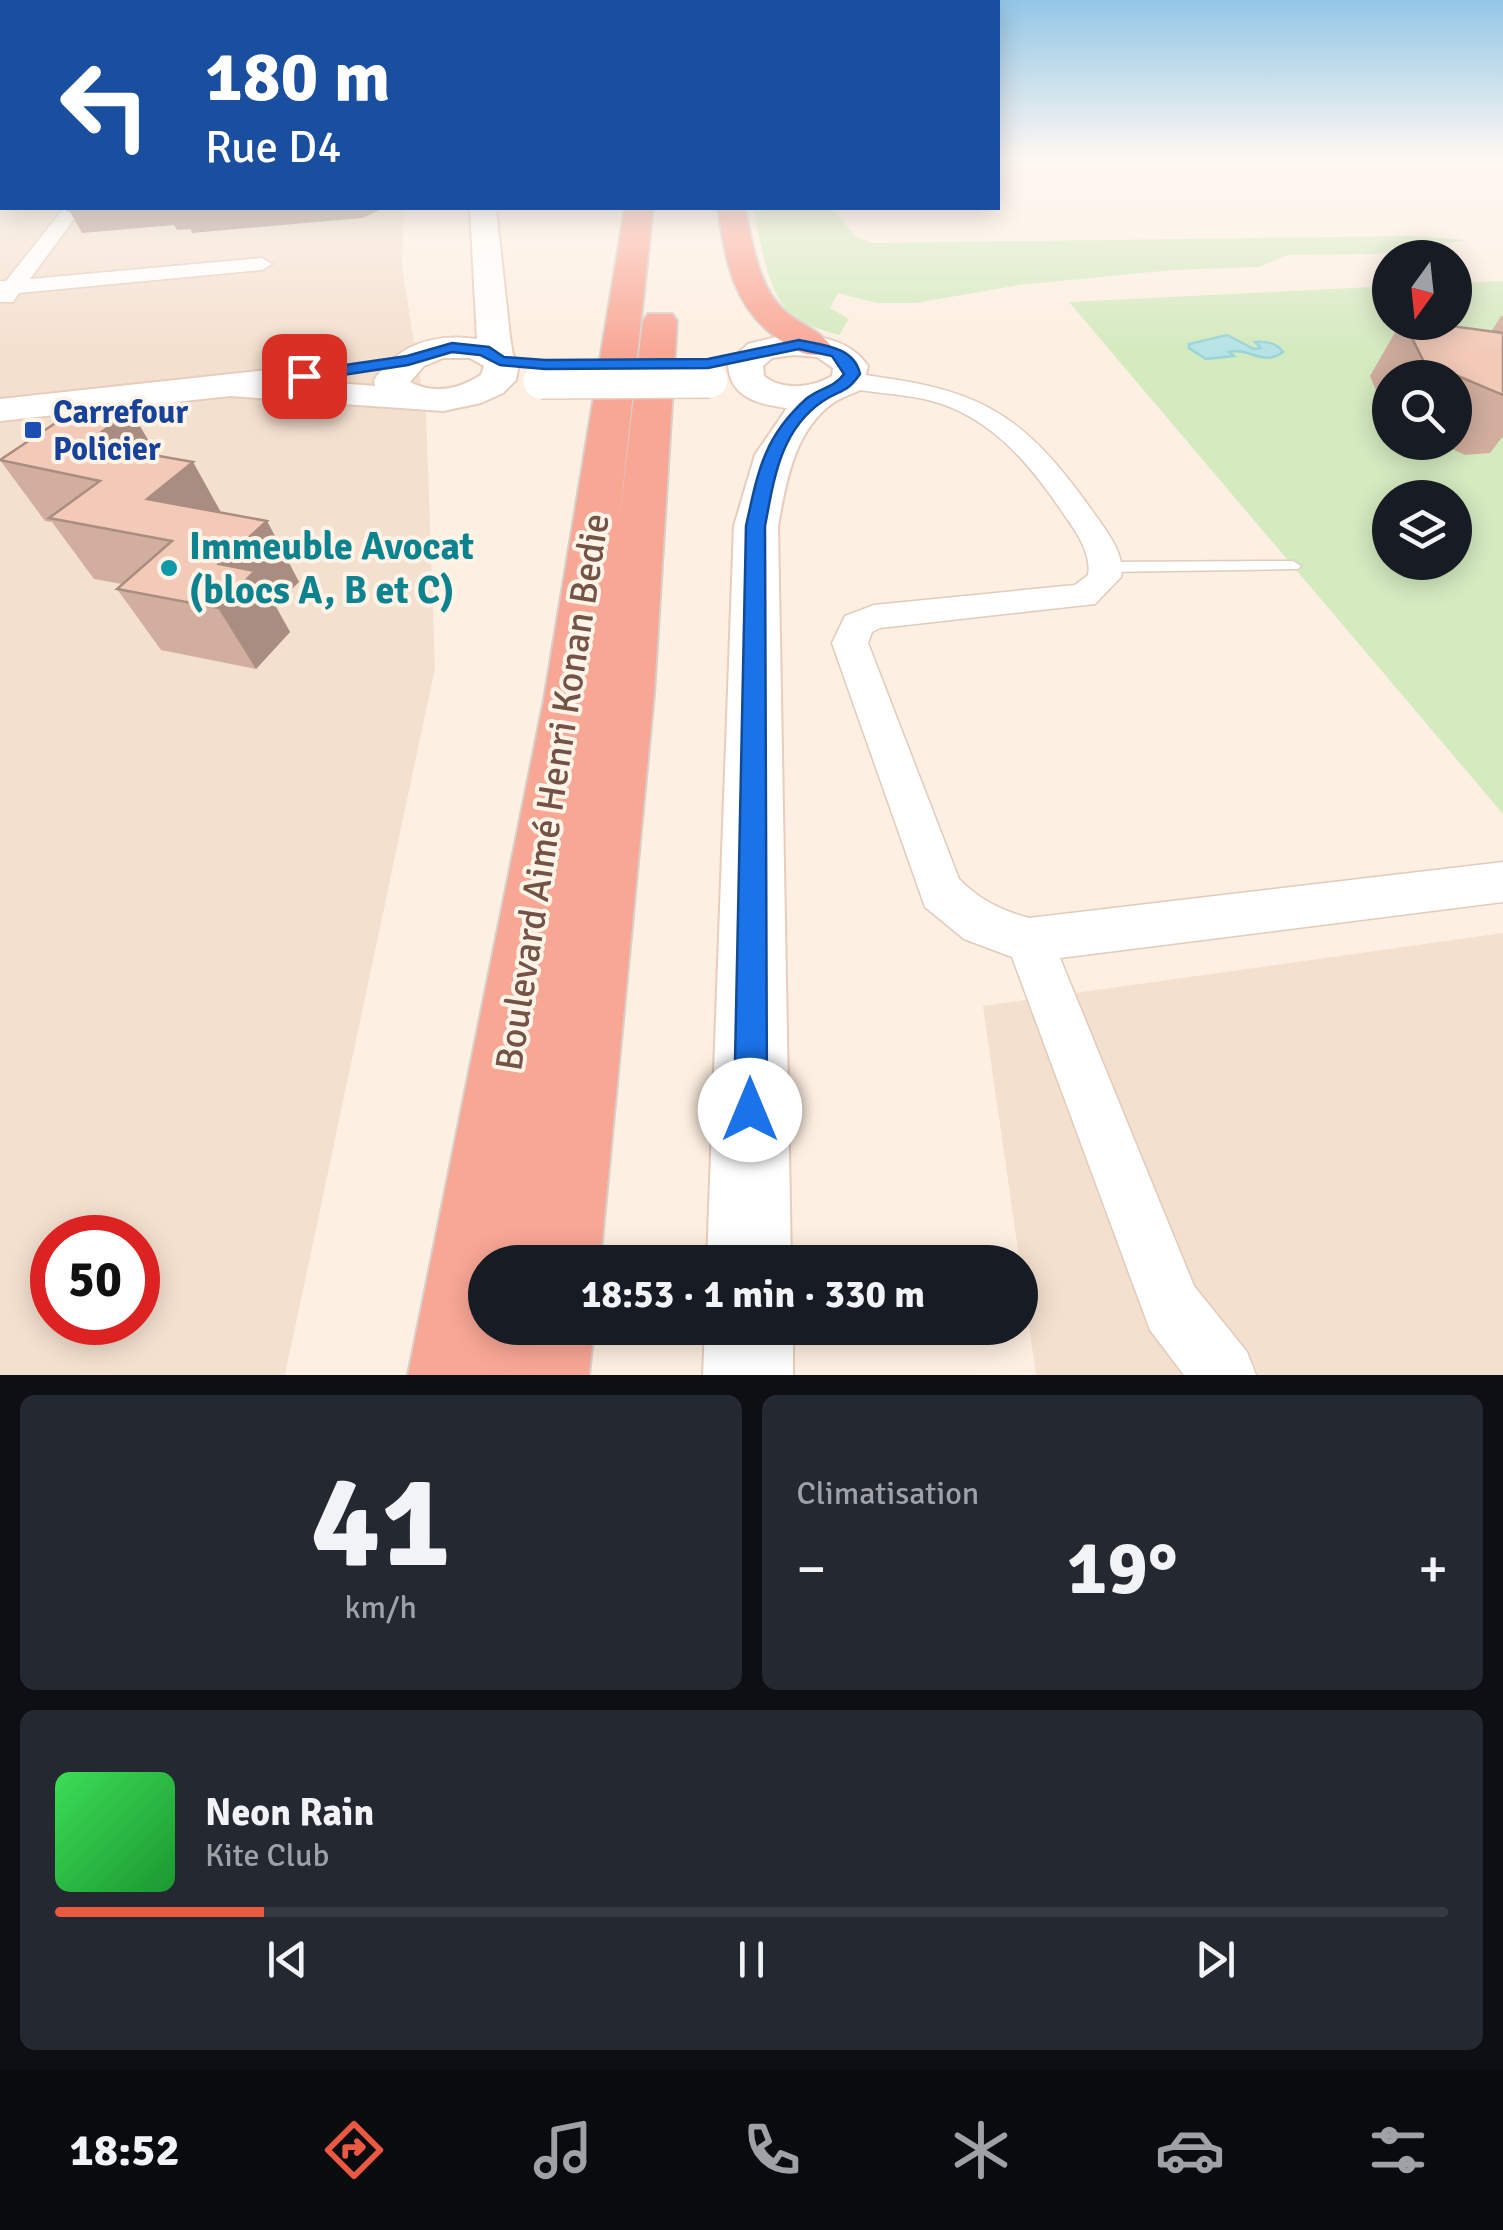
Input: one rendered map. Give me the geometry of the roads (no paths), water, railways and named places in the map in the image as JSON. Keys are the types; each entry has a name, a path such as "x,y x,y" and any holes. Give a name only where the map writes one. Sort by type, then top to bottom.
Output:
{"highway":[{"name":"Boulevard Aimé Henri Konan Bedie","path":"455,1375 572,700 637,224"},
{"name":"Boulevard Aimé Henri Konan Bedie","path":"558,1245 626,694 668,224"},
{"path":"735,224 753,300 827,374"},
{"path":"542,1375 546,1345"}],"main road":[{"path":"485,224 486,296 494,368"},
{"path":"417,400 394,388 392,380 486,296"},
{"path":"0,410 234,386 469,348 494,368 543,372 709,372 751,370 771,347 827,374"},
{"path":"234,386 454,400 494,368"},
{"path":"751,370 774,395 827,374"},
{"path":"749,1245 756,526 770,458 790,422 827,374"},
{"path":"748,1345 748,1375"}],"street":[{"path":"4,293 60,224"},
{"path":"4,293 262,264"},
{"path":"827,374 933,394 966,404 1000,422 1024,443 1100,545 1107,567 1102,582 1083,596 874,617 857,625 850,643 940,892 981,928 1029,940 1503,882"},
{"path":"1029,940 1172,1308 1224,1375"}],"lane":[{"path":"1107,567 1293,566"}],"water":[{"path":"1227,335 1254,349 1261,348 1255,342 1263,342 1283,352 1269,358 1236,351 1229,352 1234,356 1206,359 1189,348 1189,344"}],"place":[{"name":"Carrefour Policier","path":"33,430"},
{"name":"Immeuble Avocat (blocs A, B et C)","path":"169,568"}]}
